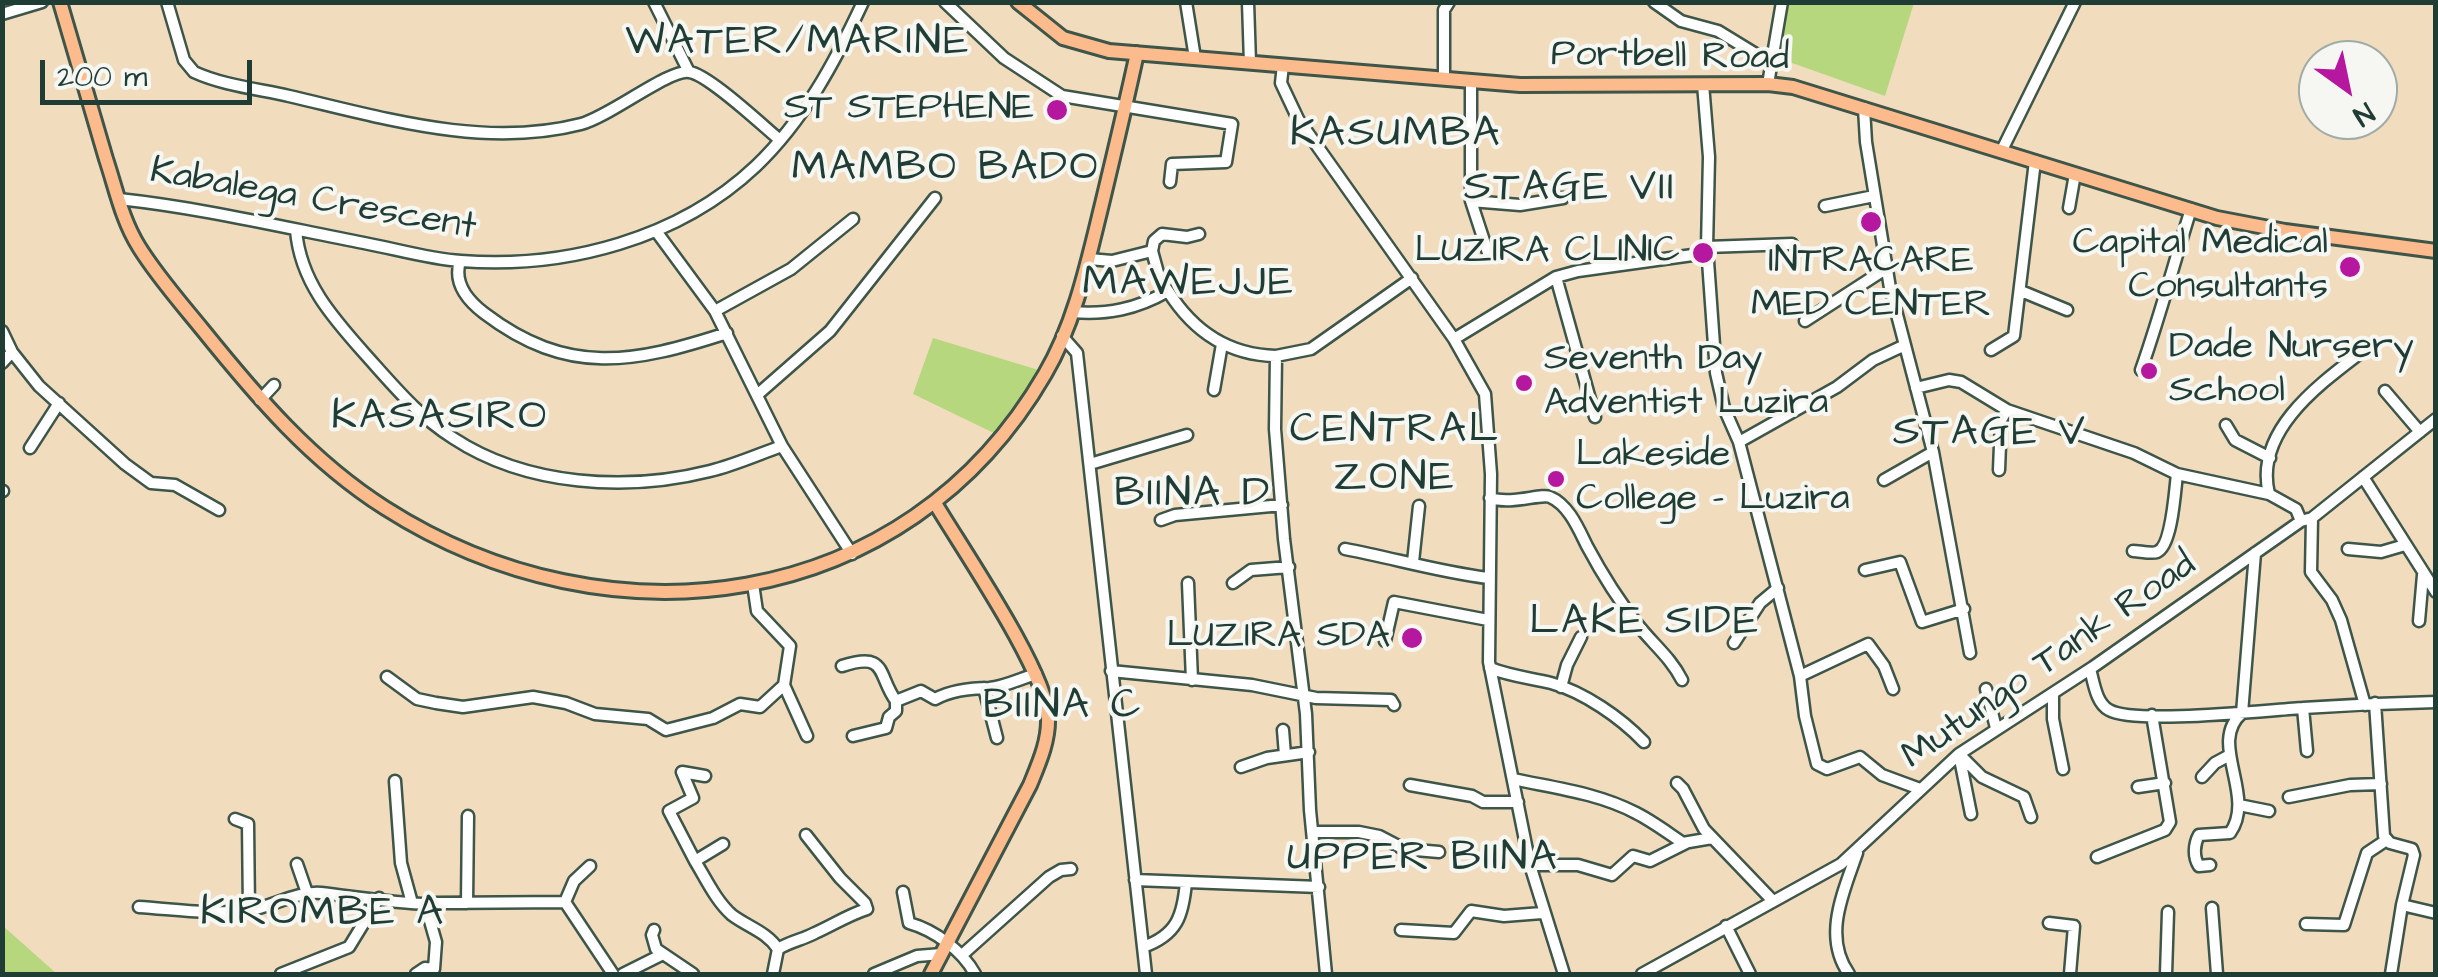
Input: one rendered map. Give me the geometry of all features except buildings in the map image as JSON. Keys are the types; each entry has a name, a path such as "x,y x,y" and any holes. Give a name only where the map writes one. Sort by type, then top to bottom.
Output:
{"main road":[{"path":"60,2 127,224 146,258 260,400 316,455 386,509 480,554 546,576 632,591 712,591 754,584 852,554 934,503 968,475 1002,438 1046,373 1072,312 1089,260 1137,53"},
{"name":"Portbell Road","path":"1018,2 1063,38 1109,51 1471,82 1794,87 2253,226 2436,251"},
{"path":"931,974 1008,831 1042,754 1048,714 1036,674 934,503"}],"street":[{"path":"2,14 42,2"},
{"path":"167,2 184,60 198,74 346,110 453,130 552,131 587,122 673,76 689,72 705,79 780,140"},
{"path":"654,2 689,72"},
{"name":"Kabalega Crescent","path":"118,198 208,211 460,261 503,262 578,254 656,231 716,198 757,165 827,76 864,2"},
{"path":"946,2 1030,78 1076,100 1232,124 1226,162 1172,164 1170,182"},
{"path":"1186,2 1195,58"},
{"path":"1248,2 1250,63"},
{"path":"1444,79 1444,10 1449,2"},
{"path":"1654,2 1681,21 1718,31 1772,64"},
{"path":"1768,84 1782,2"},
{"path":"2002,150 2075,2"},
{"path":"1283,66 1280,83 1298,119 1454,338 1486,394 1490,668 1530,864 1564,974"},
{"path":"1471,82 1471,201 1488,252"},
{"path":"1703,84 1709,157 1707,250 1716,373 1778,588 1820,768 1860,758 1882,774 1920,790"},
{"path":"1864,108 1887,268 1933,452 1970,653"},
{"path":"1991,350 2014,338 2035,161"},
{"path":"2069,208 2075,174"},
{"path":"1826,206 1874,196"},
{"path":"757,395 830,330 935,198"},
{"path":"1471,201 1520,205 1563,198"},
{"path":"2141,370 2164,307 2167,281 2191,209"},
{"path":"715,311 791,269 853,219"},
{"path":"296,230 300,257 310,281 347,334 416,409 452,438 490,458 575,480 623,484 709,472 782,446"},
{"path":"656,231 715,311 782,446 852,554"},
{"path":"1199,234 1162,234 1154,241 1152,252 1160,280 1178,307 1222,344 1244,353 1304,353 1412,278"},
{"path":"1454,338 1556,277 1707,250 1792,244"},
{"path":"1089,260 1112,262 1152,252"},
{"path":"460,261 456,271 459,285 479,309 516,335 556,352 618,360 675,350 727,333"},
{"path":"1805,321 1887,268"},
{"path":"1556,277 1595,417"},
{"path":"1072,312 1126,310 1168,290"},
{"path":"2021,291 2067,310"},
{"path":"2,331 27,373 150,482 175,486 219,510"},
{"path":"1062,336 1073,344 1076,352 1146,974"},
{"path":"1214,390 1222,344"},
{"path":"1739,442 1837,386 1872,360 1905,346"},
{"path":"2269,494 2270,458 2280,426 2368,347"},
{"path":"2,363 12,352"},
{"path":"1276,356 1274,429 1309,752 1326,974"},
{"path":"1916,388 1954,380 2008,410 2134,454 2177,474 2269,494 2296,509 2306,519 2311,572 2341,620 2370,704 2385,841"},
{"path":"260,400 274,384"},
{"path":"2385,391 2420,432"},
{"path":"30,448 59,403"},
{"path":"1999,470 2001,420 2008,410"},
{"name":"Mutungo Tank Road","path":"1642,974 1858,852 1958,754 2090,670 2306,519 2436,419"},
{"path":"2226,425 2235,440 2270,458"},
{"path":"1090,464 1187,435"},
{"path":"1884,480 1933,452"},
{"path":"2133,551 2159,551 2166,540 2177,474"},
{"path":"2362,477 2436,592"},
{"path":"1490,498 1506,503 1544,495 1559,503 1619,598 1682,680"},
{"path":"1162,520 1282,505"},
{"path":"1413,562 1419,506"},
{"path":"2348,549 2380,552 2405,545"},
{"path":"1345,550 1488,578"},
{"path":"2210,866 2198,866 2195,842 2199,835 2230,833 2236,825 2239,805 2239,786 2228,756 2235,719 2242,712 2255,553"},
{"path":"1865,570 1900,562 1922,622 1964,609"},
{"path":"1233,584 1250,570 1290,567"},
{"path":"2420,621 2423,574"},
{"path":"1188,583 1192,680"},
{"path":"754,584 758,612 790,646 784,685 806,736"},
{"path":"1734,643 1760,604 1778,588"},
{"path":"1385,641 1394,602 1488,620"},
{"path":"1561,686 1566,665 1581,637"},
{"path":"1800,676 1868,644 1884,666 1892,689"},
{"path":"842,666 871,661 880,665 896,701 896,712 888,718 886,728 853,736"},
{"path":"1490,668 1561,686 1622,719 1644,742"},
{"path":"2090,670 2107,710 2152,716 2436,702"},
{"path":"1111,671 1252,685 1303,696 1390,700 1394,704"},
{"path":"896,701 920,691 935,699 948,691 984,688 1036,674"},
{"path":"386,677 417,699 436,703 463,707 532,697 566,703 595,714 648,719 666,730 713,718 740,704 760,706 784,685"},
{"path":"984,688 997,738"},
{"path":"1986,688 1996,728"},
{"path":"2053,693 2053,719 2062,769"},
{"path":"2302,708 2308,751"},
{"path":"2097,857 2166,828 2170,822 2152,716"},
{"path":"1283,730 1285,754"},
{"path":"1240,768 1285,754 1309,752"},
{"path":"1958,754 1971,814"},
{"path":"1958,754 1982,777 2024,796 2031,817"},
{"path":"2202,777 2215,762 2228,756"},
{"path":"705,776 682,772 693,798 669,811 727,910 772,939 778,949 773,974"},
{"path":"1513,779 1611,802 1686,843"},
{"path":"395,781 401,864 412,903"},
{"path":"1677,783 1693,814 1712,838 1773,902"},
{"path":"2138,788 2165,783"},
{"path":"2289,797 2350,785 2381,784"},
{"path":"1410,785 1472,796 1483,802 1518,802"},
{"path":"2239,805 2269,810"},
{"path":"466,903 468,816"},
{"path":"235,819 248,824 249,910"},
{"path":"1314,832 1358,832 1379,836 1404,848 1439,852"},
{"path":"778,949 867,909 806,835"},
{"path":"1530,864 1578,865 1612,874 1633,856 1650,861 1686,843 1712,838"},
{"path":"2306,924 2344,925 2367,853 2385,841 2412,849 2414,856 2391,974"},
{"path":"695,860 723,844"},
{"path":"1848,974 1840,957 1836,924 1858,852"},
{"path":"297,864 307,892"},
{"path":"565,902 574,881 590,866"},
{"path":"962,955 1049,877 1072,869"},
{"path":"1135,880 1319,886"},
{"path":"1143,947 1164,939 1175,924 1184,910 1186,882"},
{"path":"138,907 249,910 279,904 307,892 426,906 565,902"},
{"path":"903,892 909,923 924,927 945,949 962,955 975,974"},
{"path":"282,974 349,947 380,898"},
{"path":"565,902 613,974"},
{"path":"2402,904 2436,913"},
{"path":"416,974 426,968 436,972 436,942 426,906"},
{"path":"2212,908 2217,974"},
{"path":"1402,930 1454,933 1471,911 1504,916 1542,912"},
{"path":"2166,974 2168,912"},
{"path":"2049,923 2074,926 2070,974"},
{"path":"1726,926 1750,974"},
{"path":"654,930 656,949 694,974"},
{"path":"874,974 904,960 945,949"},
{"path":"623,974 663,954"}],"green space":[{"path":"1785,3 1914,3 1885,96 1778,58"},
{"path":"933,338 1042,371 1000,436 913,394"},
{"path":"2,925 57,974 3,974"}],"place":[{"name":"ST STEPHENE","path":"1057,110"},
{"name":"INTRACARE MED CENTER","path":"1871,222"},
{"name":"LUZIRA CLINIC","path":"1703,253"},
{"name":"Capital Medical Consultants","path":"2350,267"},
{"name":"Dade Nursery School","path":"2149,371"},
{"name":"Seventh Day Adventist Luzira","path":"1524,383"},
{"name":"Lakeside College - Luzira","path":"1556,479"},
{"name":"LUZIRA SDA","path":"1412,638"}],"district":[{"name":"WATER/MARINE","path":"798,44"},
{"name":"KASUMBA","path":"1396,136"},
{"name":"MAMBO BADO","path":"946,170"},
{"name":"STAGE VII","path":"1570,190"},
{"name":"MAWEJJE","path":"1189,285"},
{"name":"KASASIRO","path":"440,419"},
{"name":"STAGE V","path":"1990,435"},
{"name":"CENTRAL ZONE","path":"1395,456"},
{"name":"BIINA D","path":"1193,496"},
{"name":"LAKE SIDE","path":"1645,624"},
{"name":"BIINA C","path":"1063,708"},
{"name":"UPPER BIINA","path":"1423,860"},
{"name":"KIROMBE A","path":"323,915"}]}
